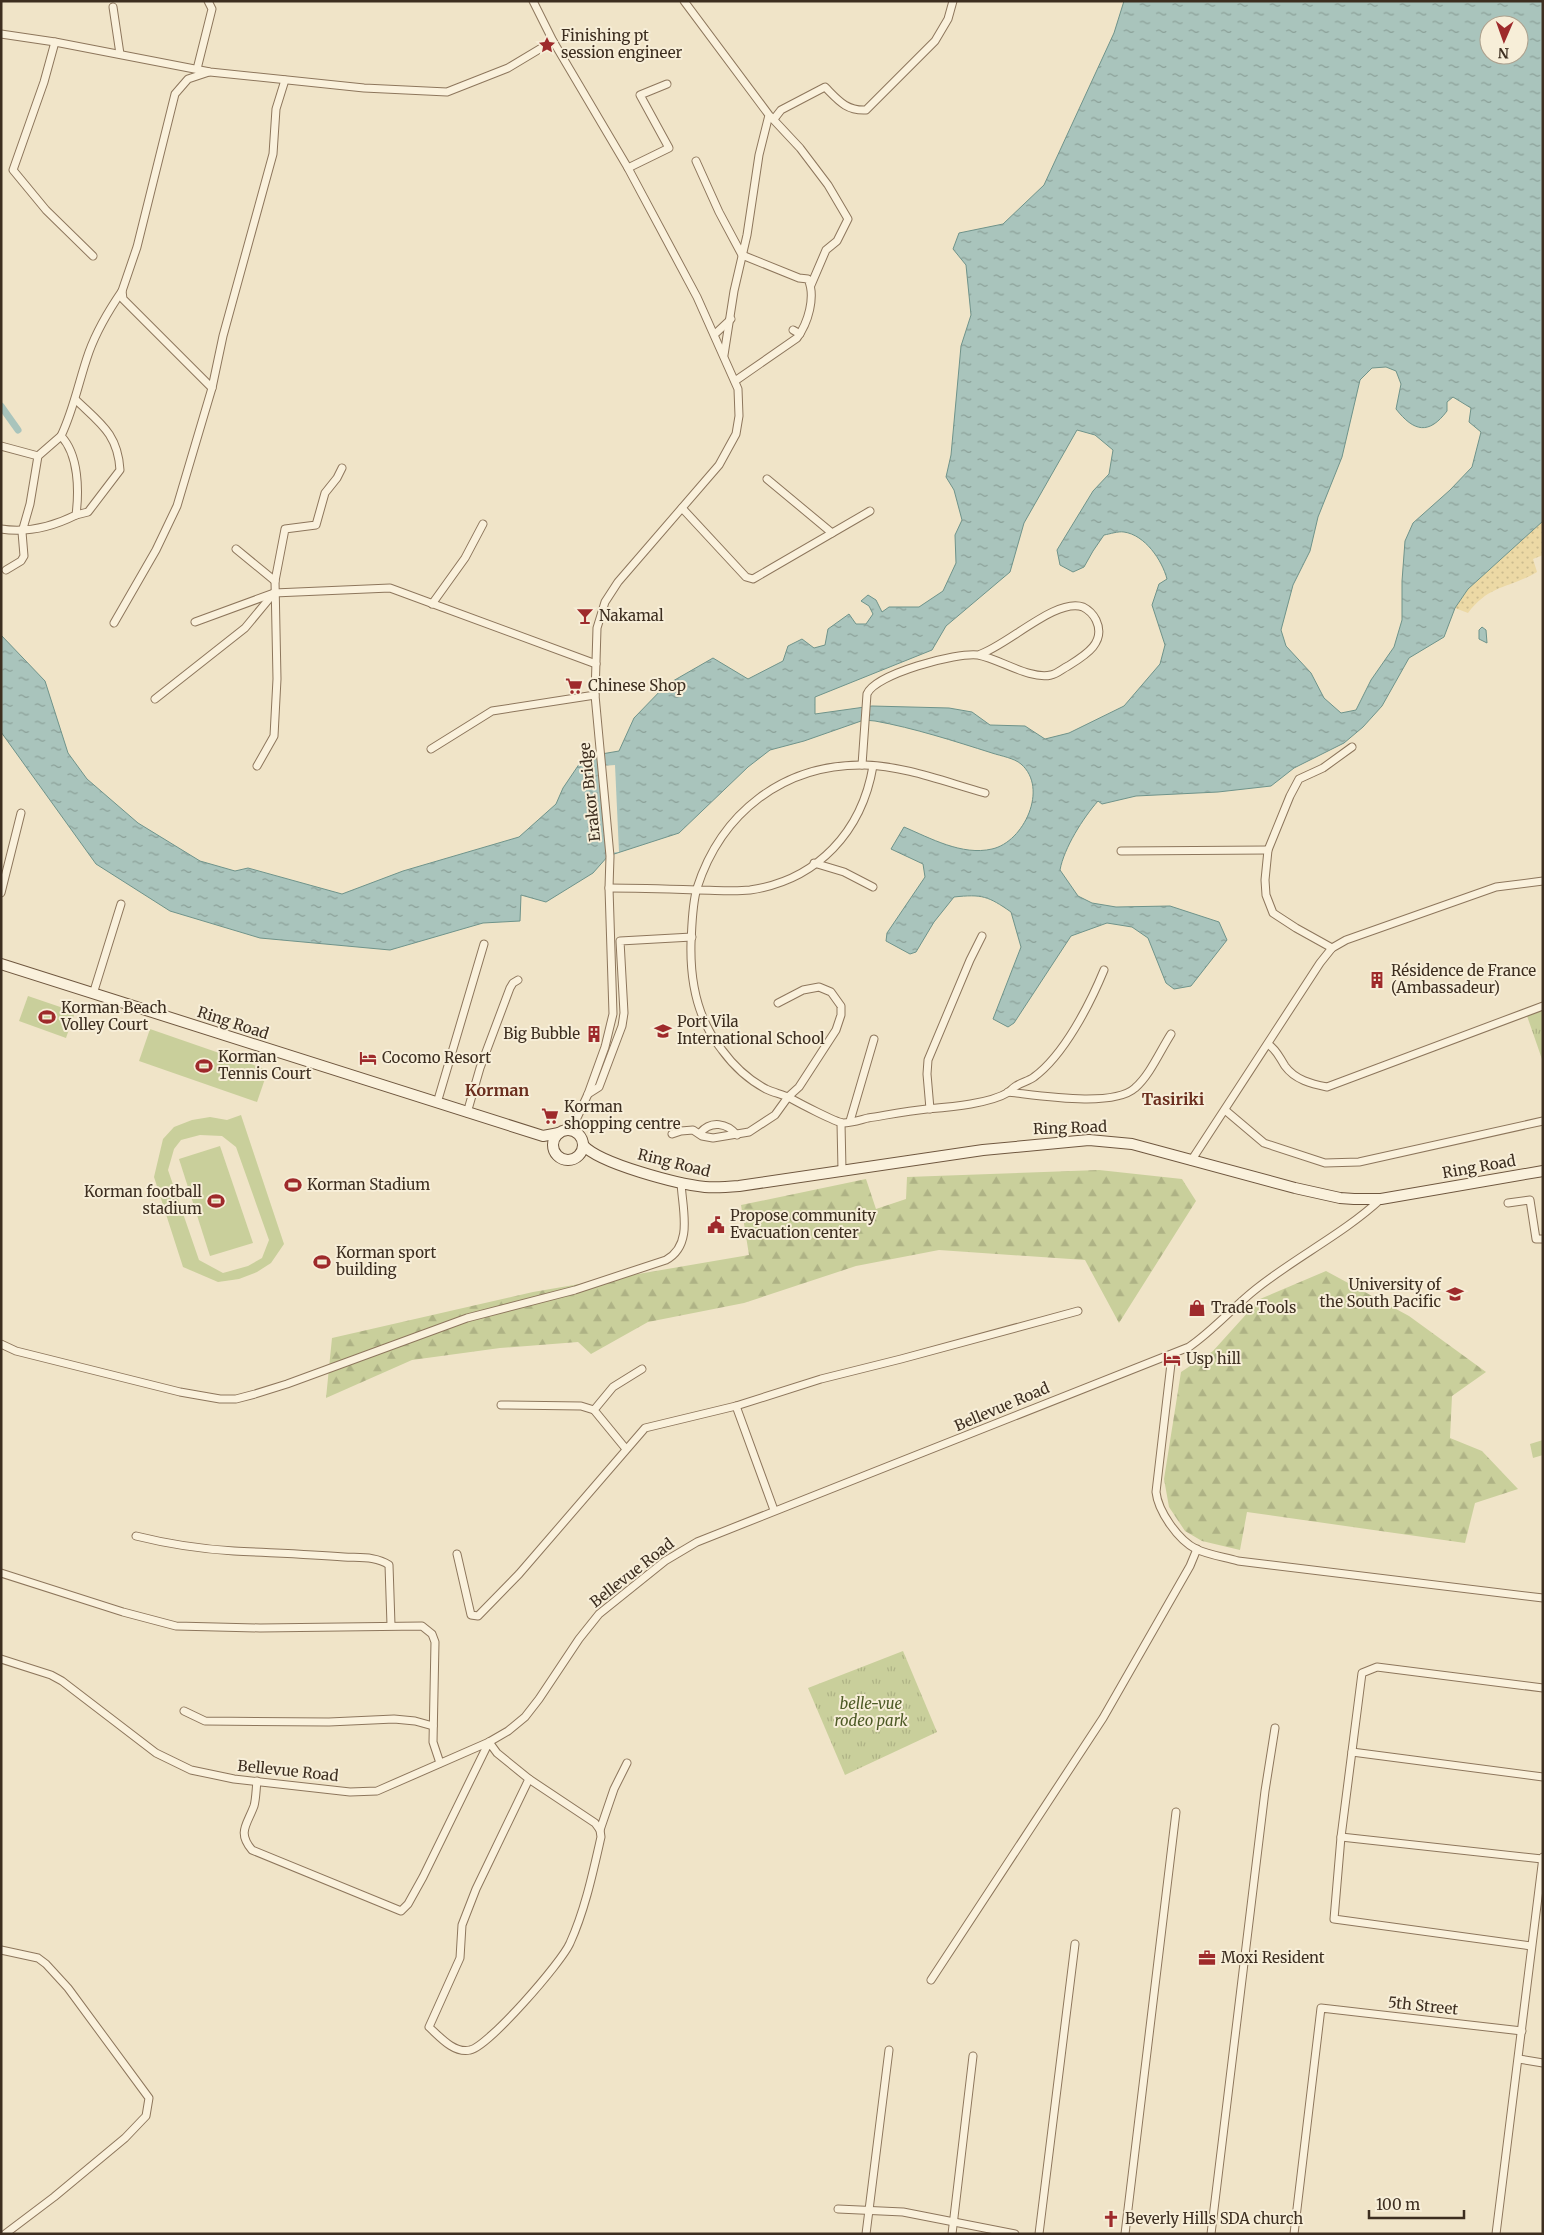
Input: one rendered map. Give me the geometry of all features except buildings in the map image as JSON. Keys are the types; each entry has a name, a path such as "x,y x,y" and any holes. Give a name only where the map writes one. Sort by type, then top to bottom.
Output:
{"main road":[{"name":"Ring Road","path":"1,964 542,1136 561,1132"},
{"path":"542,1136 553,1149 562,1159 569,1160 577,1157 580,1140 569,1130 561,1132 554,1140 553,1149"},
{"name":"Ring Road","path":"580,1140 596,1156"},
{"name":"Ring Road","path":"577,1157 596,1156 681,1182 702,1187 724,1188 983,1150 1089,1140 1132,1144 1340,1198 1382,1199 1543,1171"}],"street":[{"path":"197,69 212,9 208,1"},
{"name":"Erakor Bridge","path":"533,1 553,41 628,168 698,297 738,390 739,416 736,434 720,465 618,582 608,597 597,628 595,695 610,856 609,888 613,1012 608,1036 588,1094"},
{"path":"684,1 772,117 800,148 828,184 848,219 837,242 826,250 811,285"},
{"path":"724,355 759,155 772,117 781,110 825,87 844,106 856,110 866,110 934,42 948,19 953,1"},
{"path":"113,7 120,54"},
{"path":"1,34 55,42 210,72 364,88 447,92 508,68 553,41"},
{"path":"55,42 47,74 13,170 46,210 93,256"},
{"path":"6,570 21,561 24,556 22,532 30,504 38,456 61,436 76,400 89,351 105,316 122,291 136,247 175,94 188,79 210,72"},
{"path":"114,622 156,550 177,506 212,388 223,336 272,154 276,109 285,80"},
{"path":"628,168 669,148 640,95 667,84"},
{"path":"696,161 712,199 742,255 799,278 808,279 812,288 808,312 800,334 791,344 735,381"},
{"path":"122,291 123,299 212,388"},
{"path":"715,334 731,319"},
{"path":"792,330 800,334"},
{"path":"1,528 22,532 61,522 88,512 120,470 119,452 107,431 76,400"},
{"path":"61,436 68,443 73,460 79,494 76,515"},
{"path":"1,446 38,456"},
{"path":"257,766 274,736 277,679 274,593 285,529 316,525 325,493 342,468"},
{"path":"767,479 832,533"},
{"path":"682,508 745,576 751,579 757,578 870,511"},
{"path":"432,604 465,558 484,524"},
{"path":"236,549 275,581"},
{"path":"195,622 274,593 390,588 596,664"},
{"path":"155,699 245,628 274,593"},
{"path":"862,765 867,694 878,683 950,656 978,655 990,652 1062,608 1078,606 1084,608 1094,616 1098,624 1098,634 1091,650 1050,676 1018,669 978,655"},
{"path":"431,749 492,711 595,695"},
{"path":"1332,948 1273,913 1266,895 1265,880 1268,850 1299,779 1323,768 1352,747"},
{"path":"984,793 900,770 862,765 826,769 799,776 765,793 730,825 710,856 697,890 692,937 695,997 699,1009 721,1049 746,1074 766,1089 788,1097 842,1123 978,1102 1008,1092 1015,1086 1032,1079 1047,1066 1091,1003 1104,970"},
{"path":"609,888 741,890 762,888 794,876 830,852 852,826 865,798 873,766"},
{"path":"1,893 21,813"},
{"path":"1121,851 1268,850"},
{"path":"814,863 844,872 873,887"},
{"path":"1191,1160 1268,1044 1309,978 1332,948 1346,940 1496,887 1543,881"},
{"path":"93,994 121,904"},
{"path":"930,1109 927,1074 928,1060 982,936"},
{"path":"561,1132 576,1120 588,1094 599,1087 617,1039 624,1013 620,940 692,937"},
{"path":"437,1103 484,944"},
{"path":"611,947 621,948"},
{"path":"612,978 622,973"},
{"path":"467,1113 480,1068 510,988 518,980"},
{"path":"672,1134 693,1130 702,1136 713,1138 737,1135 761,1126 782,1108 788,1097 800,1087 831,1038 839,1020 841,1006 831,992 819,987 803,990 778,1003"},
{"path":"613,994 623,993"},
{"path":"1268,1044 1276,1049 1286,1068 1300,1079 1327,1087 1543,1006"},
{"path":"613,1012 624,1013"},
{"path":"1008,1092 1095,1098 1116,1098 1126,1095 1142,1080 1171,1034"},
{"path":"608,1036 617,1039"},
{"path":"850,1122 874,1039"},
{"path":"1225,1110 1264,1144 1325,1164 1359,1162 1543,1121"},
{"path":"576,1120 580,1140"},
{"path":"842,1123 842,1170"},
{"path":"700,1133 707,1127 719,1124 727,1126 737,1135"},
{"path":"1,1344 23,1352 180,1392 206,1397 236,1399 287,1384 467,1318 575,1290 666,1260 677,1253 684,1237 681,1182"},
{"name":"Bellevue Road","path":"1,1659 51,1675 62,1681 130,1734 169,1760 190,1770 212,1776 257,1782 364,1793 377,1791 489,1742 508,1731 525,1717 594,1620 665,1562 697,1542 1190,1347 1208,1334 1256,1288 1361,1218 1382,1199"},
{"path":"1508,1203 1530,1200 1536,1240 1543,1239"},
{"path":"458,1554 471,1615 478,1616 525,1568 645,1428 736,1406 821,1379 1078,1311"},
{"path":"1172,1355 1157,1478 1157,1502 1164,1515 1183,1538 1197,1549 1238,1561 1543,1598"},
{"path":"594,1410 612,1387 642,1369"},
{"path":"501,1404 581,1406 594,1410 626,1449"},
{"path":"736,1406 774,1510"},
{"path":"136,1536 190,1547 314,1554 373,1559 384,1562 389,1565 391,1625"},
{"path":"931,1980 1103,1718 1190,1566 1197,1549"},
{"path":"1,1573 123,1612 176,1626 260,1628 422,1626 432,1634 435,1650 433,1742 440,1763"},
{"path":"1531,1946 1334,1920 1341,1837 1362,1673 1377,1667 1543,1688"},
{"path":"184,1711 205,1722 394,1720 415,1721 433,1726"},
{"path":"1211,2234 1265,1791 1275,1728"},
{"path":"257,1782 254,1806 244,1829 245,1842 252,1850 401,1911 408,1904 423,1877 489,1742 497,1753 529,1779 595,1823 600,1830"},
{"path":"1352,1752 1543,1777"},
{"path":"529,1779 476,1890 462,1924 460,1958 429,2027 449,2045 462,2050 470,2050 481,2044 560,1960 571,1942 585,1900 601,1837 600,1830 614,1789 627,1763"},
{"path":"1125,2234 1176,1812"},
{"path":"1341,1837 1543,1858 1496,2234"},
{"path":"1039,2234 1075,1944"},
{"path":"1,1950 38,1958 46,1964 68,1988 149,2098 146,2116 125,2138 54,2197 5,2234"},
{"name":"5th Street","path":"1294,2234 1321,2008 1522,2031"},
{"path":"866,2234 880,2109 889,2050"},
{"path":"952,2234 974,2056"},
{"path":"1518,2059 1543,2063"},
{"path":"838,2209 903,2212 1015,2234"}],"green space":[{"name":"Korman Beach Volley Court","path":"28,996 75,1012 66,1038 19,1021"},
{"path":"1543,1008 1543,1062 1526,1013"},
{"name":"Korman Tennis Court","path":"150,1029 268,1070 257,1102 139,1061"},
{"path":"241,1115 284,1244 271,1263 257,1272 239,1279 218,1282 183,1267 154,1177 163,1139 174,1127 192,1120 210,1117 227,1120","holes":["200,1135 222,1136 236,1147 269,1240 262,1258 248,1266 223,1273 199,1260 168,1170 174,1149 181,1140"]},
{"name":"Korman football stadium","path":"220,1146 253,1243 210,1256 179,1159"},
{"path":"1099,1170 1182,1179 1196,1201 1119,1323 1085,1260 939,1250 856,1266 744,1303 648,1322 591,1354 578,1342 500,1348 412,1360 326,1398 332,1338 533,1292 749,1255 741,1205 866,1179 876,1209 906,1199 907,1177"},
{"path":"1326,1271 1409,1316 1486,1372 1452,1396 1450,1438 1482,1451 1518,1489 1475,1503 1465,1543 1247,1512 1240,1550 1202,1541 1185,1531 1169,1507 1164,1479 1181,1372 1213,1351 1260,1299"},
{"path":"1543,1440 1543,1455 1533,1458 1530,1444"},
{"name":"belle-vue rodeo park","path":"903,1651 937,1732 845,1775 808,1688"}],"sand":[{"path":"1543,521 1543,555 1533,559 1537,572 1492,592 1476,604 1468,613 1455,608 1468,589"}],"water":[{"path":"1124,1 1543,1 1543,521 1468,589 1455,608 1444,637 1409,658 1382,706 1363,727 1344,743 1294,768 1271,786 1218,792 1136,796 1102,804 1098,801 1092,808 1070,843 1060,870 1078,896 1092,903 1116,907 1170,906 1219,922 1227,940 1191,986 1174,989 1166,983 1148,938 1132,927 1107,923 1071,936 1014,1023 1008,1027 993,1019 1021,947 1011,912 984,897 954,897 934,922 916,952 910,954 886,941 887,933 925,877 923,864 891,849 904,827 935,841 958,848 981,851 992,849 1004,844 1014,836 1023,825 1033,800 1033,786 1029,774 1018,762 949,739 890,724 864,720 804,741 770,750 748,767 679,833 608,856 593,873 546,902 521,895 520,921 483,923 390,950 260,938 170,911 96,864 1,732 1,635 45,681 68,753 87,779 138,823 200,861 235,871 248,868 342,894 403,871 519,837 556,804 563,788 584,757 619,751 634,718 666,685 713,658 748,679 783,661 788,646 802,639 814,648 825,645 828,629 849,614 856,624 866,624 873,614 869,606 861,601 868,595 876,600 882,612 889,607 919,607 943,591 956,563 955,535 962,520 954,490 946,477 951,455 961,346 971,315 966,265 953,249 959,233 1003,224 1044,185 1114,33","holes":["1386,367 1396,371 1401,384 1396,409 1409,422 1422,428 1434,424 1447,411 1447,402 1453,397 1471,408 1469,422 1481,432 1472,467 1450,490 1413,523 1405,541 1402,620 1394,647 1371,680 1356,710 1341,713 1324,698 1311,673 1286,646 1281,630 1293,585 1310,551 1318,517 1342,457 1360,380 1372,368","1077,430 1095,435 1113,450 1109,474 1093,491 1057,550 1060,565 1073,572 1084,567 1104,535 1124,532 1132,534 1146,543 1157,557 1167,579 1159,584 1152,605 1165,645 1160,664 1124,706 1069,733 1045,739 1025,726 990,725 972,712 949,708 872,706 815,714 815,697 932,650 946,626 1010,572 1024,523"]},
{"path":"1482,627 1486,630 1487,643 1479,639 1479,630"}],"pier":[{"path":"615,765 619,852 607,853 601,766"}],"waterway":[{"path":"1,406 18,430"}],"place":[{"name":"Finishing pt session engineer","path":"547,45"},
{"name":"Nakamal","path":"585,616"},
{"name":"Chinese Shop","path":"574,686"},
{"name":"Résidence de France (Ambassadeur)","path":"1377,980"},
{"name":"Korman Beach Volley Court","path":"47,1017"},
{"name":"Port Vila International School","path":"663,1031"},
{"name":"Big Bubble","path":"594,1034"},
{"name":"Cocomo Resort","path":"368,1058"},
{"name":"Korman Tennis Court","path":"204,1066"},
{"name":"Korman shopping centre","path":"550,1116"},
{"name":"Korman Stadium","path":"293,1185"},
{"name":"Korman football stadium","path":"216,1201"},
{"name":"Propose community Evacuation center","path":"716,1225"},
{"name":"Korman sport building","path":"322,1262"},
{"name":"University of the South Pacific","path":"1455,1294"},
{"name":"Trade Tools","path":"1197,1308"},
{"name":"Usp hill","path":"1172,1359"},
{"name":"Moxi Resident","path":"1207,1958"},
{"name":"Beverly Hills SDA church","path":"1111,2219"}],"district":[{"name":"Korman","path":"497,1090"},
{"name":"Tasiriki","path":"1173,1099"}]}
